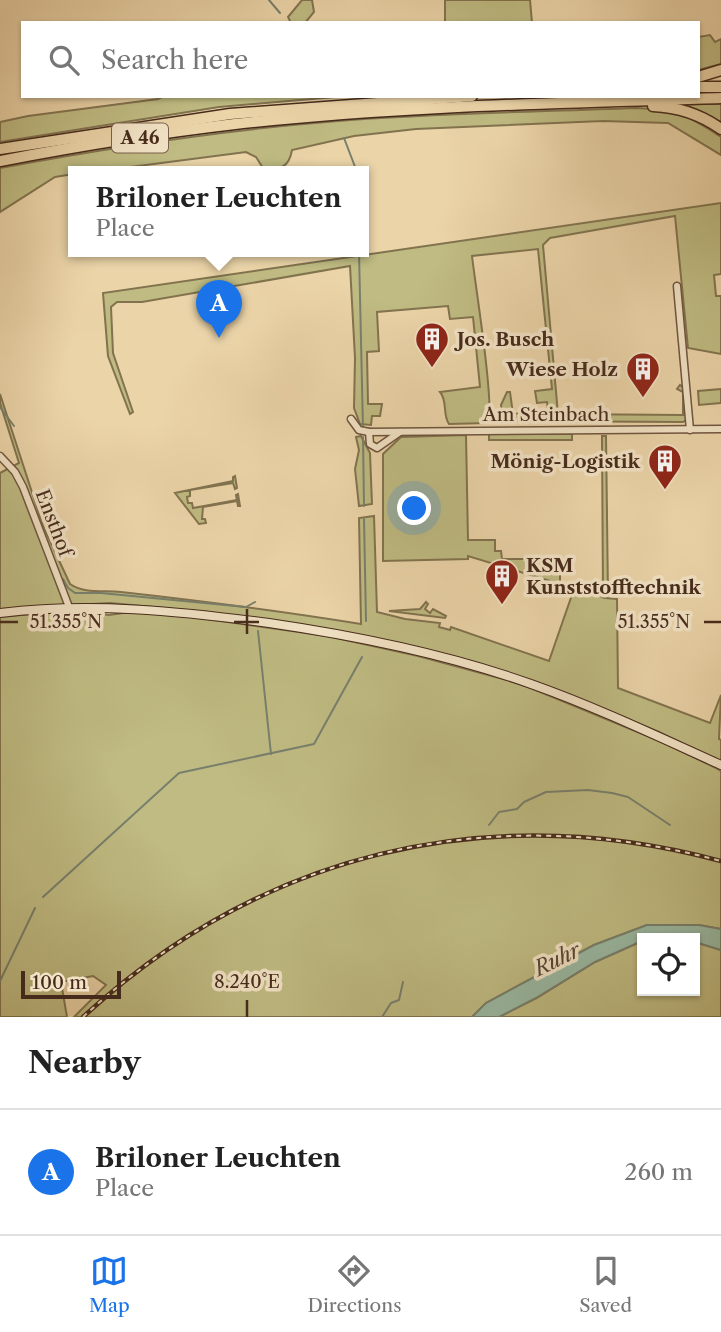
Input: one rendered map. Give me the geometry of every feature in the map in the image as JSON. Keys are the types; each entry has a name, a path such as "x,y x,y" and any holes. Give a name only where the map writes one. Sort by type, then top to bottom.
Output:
{"highway":[{"path":"700,76 721,71"},
{"path":"700,87 721,87"},
{"name":"A 46","path":"0,149 203,118 279,114 451,98"},
{"name":"A 46","path":"291,113 721,98"},
{"path":"591,102 671,107 692,113 721,129"},
{"name":"A 46","path":"0,161 279,114"}],"main road":[{"path":"0,613 69,607 141,609 219,617 360,638 411,649 531,684 628,723 721,765"}],"street":[{"path":"677,286 690,429"},
{"name":"Am Steinbach","path":"351,419 359,430 369,432 721,429"},
{"name":"Am Steinbach","path":"369,432 370,444 377,448 401,431"},
{"name":"Ensthof","path":"0,456 15,472 23,487 69,607"}],"shaded area":[{"path":"302,0 312,0 314,12 307,21 290,21 288,17"},
{"path":"445,0 530,0 532,21 445,21"},
{"path":"710,35 715,42 721,39 721,64 700,69 700,37"},
{"path":"323,98 219,107 0,142 0,122 158,99"},
{"path":"683,104 721,104 721,125"},
{"path":"636,108 661,110 681,115 721,137 721,155 668,123 603,121 416,129 354,136 292,150 289,161 283,166 262,166 256,157 246,152 138,166 68,166 68,175 55,177 0,212 0,168 210,134 338,121 450,114"},
{"path":"721,203 721,274 714,275 716,296 721,296 721,354 688,348 675,216 550,238 543,245 558,414 683,415 683,392 677,389 680,385 685,389 686,420 683,422 503,421 501,405 507,392 510,392 513,414 548,411 547,402 537,403 535,391 552,389 538,249 472,256 487,370 488,423 449,424 447,420 444,399 440,392 480,387 473,317 450,319 448,306 377,312 379,351 367,352 368,404 382,404 380,416 372,416 371,425 360,424 354,408 355,358 350,266 142,302 117,302 111,307 113,353 133,412 130,414 108,356 103,293 350,257 369,257 369,254"},
{"path":"721,389 721,403 699,405 698,391"},
{"path":"0,394 43,526 70,584 76,587 241,606 361,624 359,518 374,516 377,612 440,623 439,627 450,630 451,627 549,661 574,589 603,597 602,436 606,436 608,596 605,598 617,599 618,688 710,723 721,695 721,762 659,732 569,695 451,657 208,612 110,603 0,609 0,473 19,463 0,403"},
{"path":"489,434 572,434 572,440 489,440"},
{"path":"466,435 468,540 495,540 495,551 501,551 502,559 560,559 560,584 468,556 468,559 383,561 383,454 401,437"},
{"path":"361,436 370,453 372,504 359,506 355,469 359,450 356,437"},
{"path":"235,476 235,489 233,483 190,490 188,503 192,503 193,508 237,500 238,494 240,506 237,501 203,507 202,519 205,519 206,523 199,524 175,493 233,481"},
{"path":"426,602 428,604 425,609 430,613 433,609 446,616 445,618 389,611 420,609"},
{"path":"68,611 109,615 130,612 185,616 327,636 418,656 521,684 662,742 714,767 721,771 721,929 699,925 647,925 594,945 486,1003 472,1017 74,1017 106,985 93,976 61,982 67,1017 0,1017 0,617"},
{"path":"647,925 699,925 721,929 721,950 700,944 700,933 637,933 637,943 595,962 499,1017 472,1017 486,1003 594,945"},
{"path":"637,943 637,996 700,996 700,944 721,950 721,1017 499,1017 537,998 595,962"}],"waterway":[{"path":"269,0 280,13"},
{"path":"344,138 355,166"},
{"path":"359,257 363,429"},
{"path":"0,407 14,426"},
{"path":"363,437 364,506"},
{"path":"364,519 366,621"},
{"path":"63,579 75,593 101,593 246,607 255,602"},
{"path":"258,631 271,754"},
{"path":"43,897 179,773 314,744 362,657"},
{"path":"489,825 499,812 517,809 524,802 546,792 588,790 628,797 670,825"},
{"path":"0,981 35,908"},
{"path":"382,1017 391,1003 399,1000 403,982"}],"railway":[{"path":"83,1017 152,961 225,915 301,879 381,854 463,839 548,836 634,843 721,861"}],"place":[{"name":"Briloner Leuchten","path":"219,338"},
{"name":"Jos. Busch","path":"432,369"},
{"name":"Wiese Holz","path":"643,399"},
{"name":"Mönig-Logistik","path":"665,491"},
{"name":"KSM Kunststofftechnik","path":"502,606"}],"water label":[{"name":"Ruhr","path":"557,959"}]}
